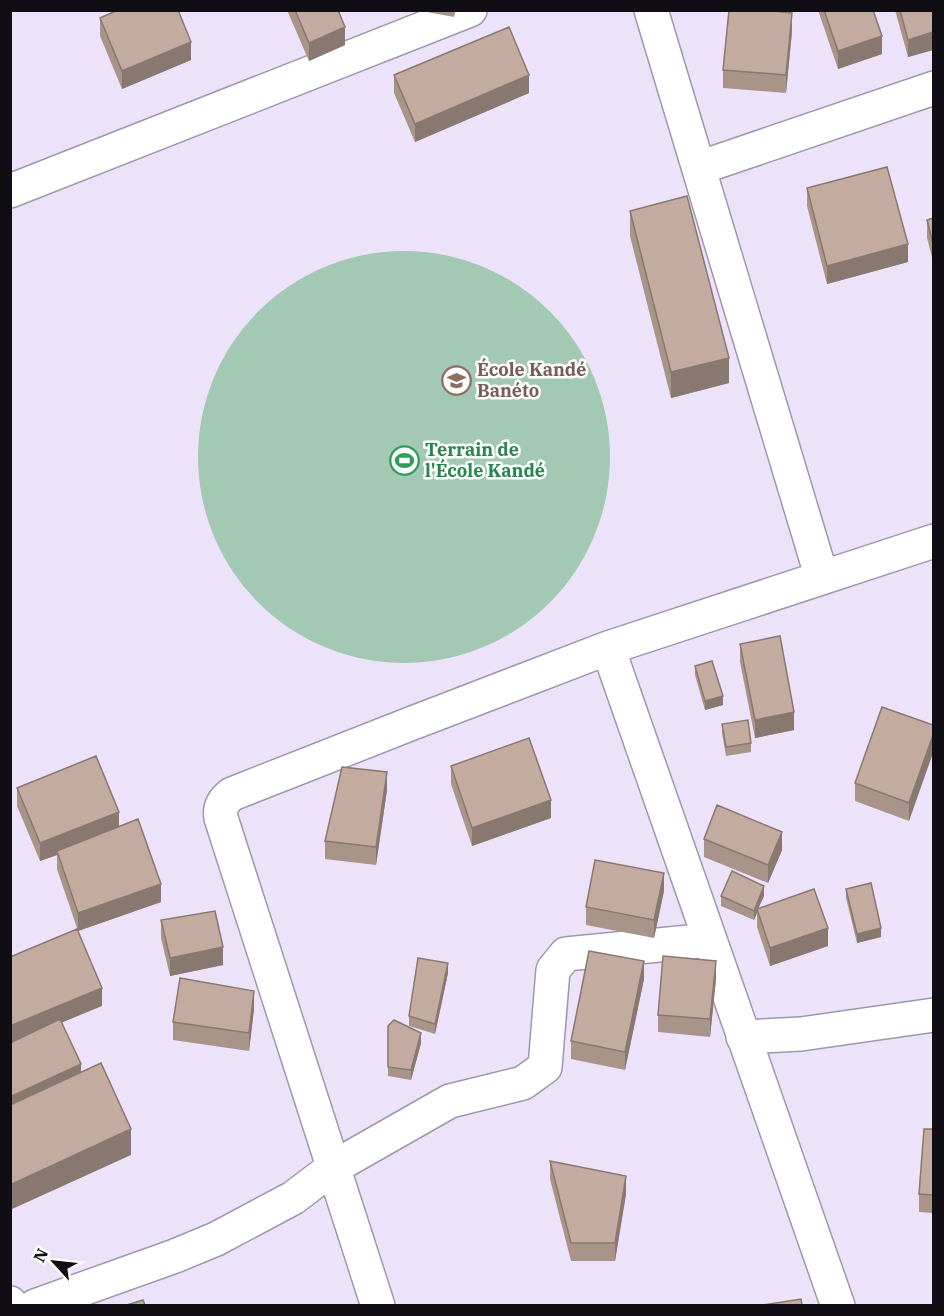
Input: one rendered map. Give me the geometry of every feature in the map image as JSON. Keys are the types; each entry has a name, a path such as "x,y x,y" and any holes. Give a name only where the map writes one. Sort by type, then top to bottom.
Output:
{"street":[{"path":"10,191 470,10"},
{"path":"651,10 822,578"},
{"path":"699,168 933,88"},
{"path":"378,1305 221,818 220,812 224,802 232,794 244,789 608,648 933,541"},
{"path":"608,648 743,1037 846,1305"},
{"path":"35,1305 175,1256 216,1239 293,1198 334,1167 450,1101 523,1083 545,1066 553,970 566,954 710,940"},
{"path":"743,1037 801,1034 933,1015"}],"green space":[{"name":"Terrain de l'École Kandé","path":"404,251 444,255 483,267 518,286 550,311 575,343 594,378 606,417 610,457 606,497 594,536 575,571 550,603 518,628 483,647 444,659 404,663 364,659 325,647 290,628 258,603 233,571 214,536 202,497 198,457 202,417 214,378 233,343 258,311 290,286 325,267 364,255"}],"building":[{"path":"118,10 178,10 191,42 122,71 100,18"},
{"path":"295,10 338,10 345,27 309,43"},
{"path":"729,10 792,13 786,75 723,70"},
{"path":"824,10 873,10 882,36 838,51"},
{"path":"900,10 933,10 933,32 908,40"},
{"path":"509,27 529,75 415,124 394,75"},
{"path":"887,167 908,244 827,266 807,188"},
{"path":"687,196 729,358 671,372 630,211"},
{"path":"933,218 933,243 927,220"},
{"path":"780,636 794,712 755,720 740,644"},
{"path":"712,661 723,696 705,701 695,666"},
{"path":"882,707 933,725 933,735 909,803 855,783"},
{"path":"748,720 751,743 726,747 722,724"},
{"path":"529,738 551,800 472,828 451,766"},
{"path":"96,756 119,812 40,843 17,788"},
{"path":"342,767 387,772 376,847 325,841"},
{"path":"717,805 782,832 768,865 704,839"},
{"path":"138,819 161,884 78,913 57,851"},
{"path":"595,860 664,873 654,920 586,907"},
{"path":"732,871 764,886 754,911 721,896"},
{"path":"871,883 881,928 857,934 846,889"},
{"path":"814,889 828,928 770,948 757,909"},
{"path":"215,911 223,947 170,958 161,920"},
{"path":"77,929 102,988 10,1026 10,957"},
{"path":"589,951 644,961 625,1052 571,1041"},
{"path":"663,956 716,961 710,1019 658,1015"},
{"path":"418,958 448,963 435,1024 409,1016"},
{"path":"180,978 254,991 249,1033 173,1022"},
{"path":"60,1019 81,1064 10,1097 10,1043"},
{"path":"394,1020 421,1033 411,1070 388,1067 388,1026"},
{"path":"101,1063 131,1129 10,1185 10,1105"},
{"path":"924,1129 933,1129 933,1195 919,1194"},
{"path":"550,1161 626,1176 615,1243 571,1243"},
{"path":"801,1299 802,1305 763,1305"},
{"path":"143,1300 145,1305 127,1305"}],"place":[{"name":"École Kandé Banéto","path":"456,380"},
{"name":"Terrain de l'École Kandé","path":"404,460"}]}
